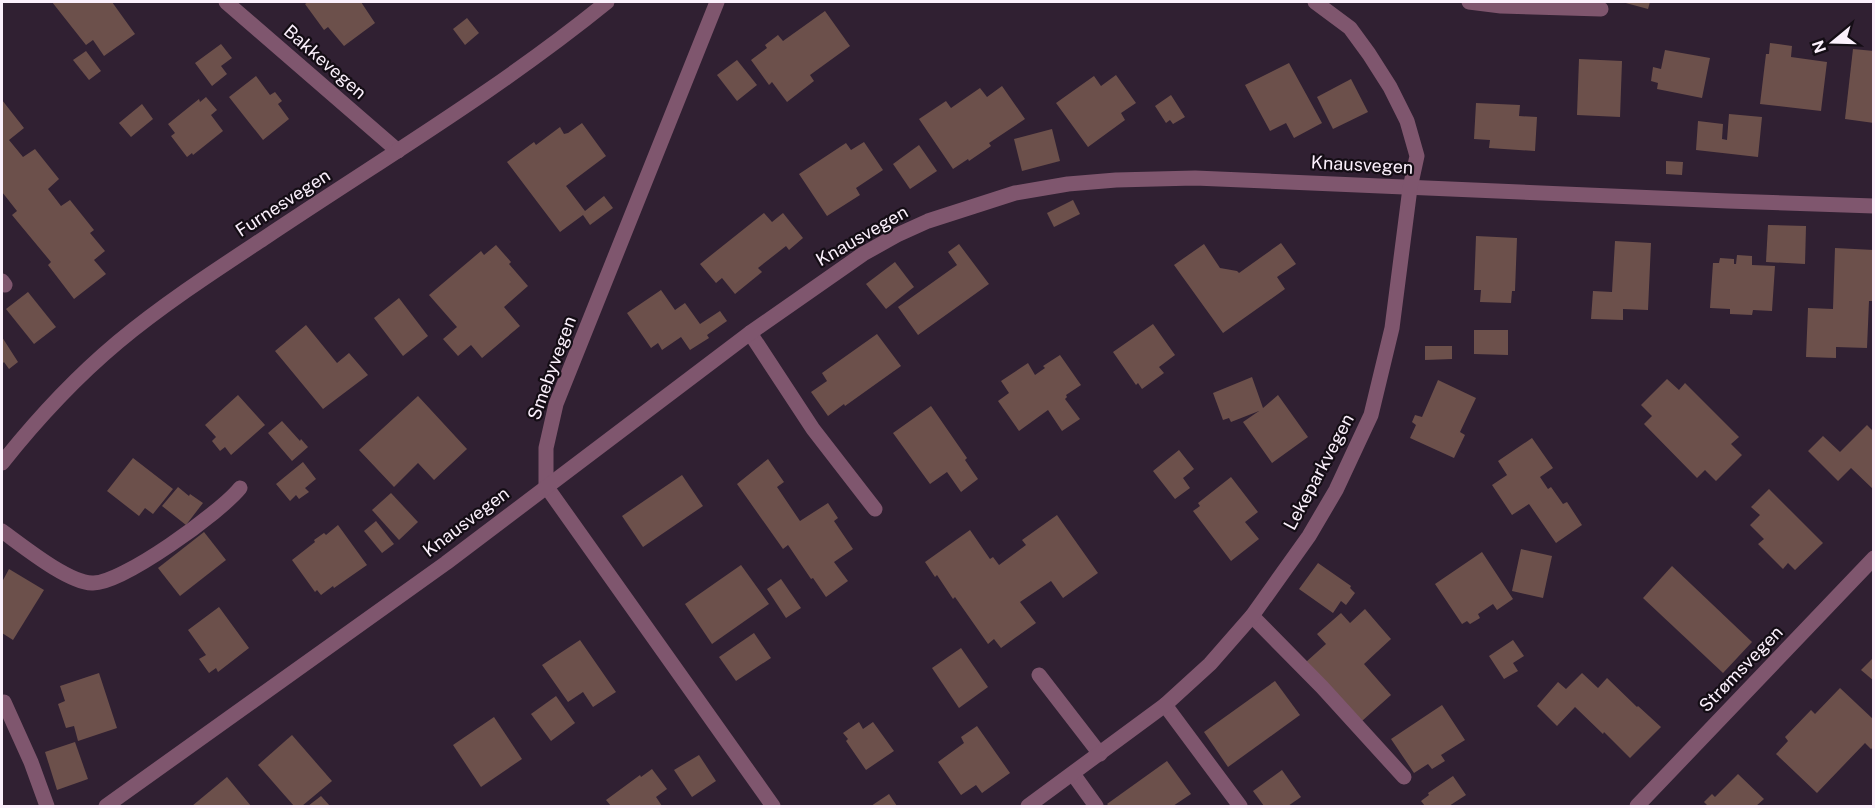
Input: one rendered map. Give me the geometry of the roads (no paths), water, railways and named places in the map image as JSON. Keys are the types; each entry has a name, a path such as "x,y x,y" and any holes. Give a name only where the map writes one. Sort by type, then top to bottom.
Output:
{"street":[{"name":"Bakkevegen","path":"226,2 398,151"},
{"name":"Furnesvegen","path":"2,463 73,382 127,335 183,292 398,151 543,51 607,2"},
{"name":"Smebyvegen","path":"546,486 546,448 556,404 717,2"},
{"name":"Lekeparkvegen","path":"1028,807 1165,705 1210,664 1252,616 1310,536 1341,480 1371,415 1392,328 1410,188 1417,156 1403,112 1369,54 1350,28 1315,2"},
{"path":"1470,2 1501,6 1601,9"},
{"name":"Knausvegen","path":"106,807 305,665 750,333 863,254 928,220 1015,193 1068,184 1195,178 1874,206"},
{"path":"750,333 813,429 876,510"},
{"path":"546,486 773,807"},
{"path":"2,531 59,570 79,580 92,583 107,582 184,536 232,499 240,488"},
{"name":"Strømsvegen","path":"1637,807 1874,558"},
{"path":"1252,616 1322,687 1404,777"},
{"path":"1039,675 1100,754"},
{"path":"4,702 31,762 47,807"},
{"path":"1165,705 1240,807"},
{"path":"1073,774 1096,807"}]}
